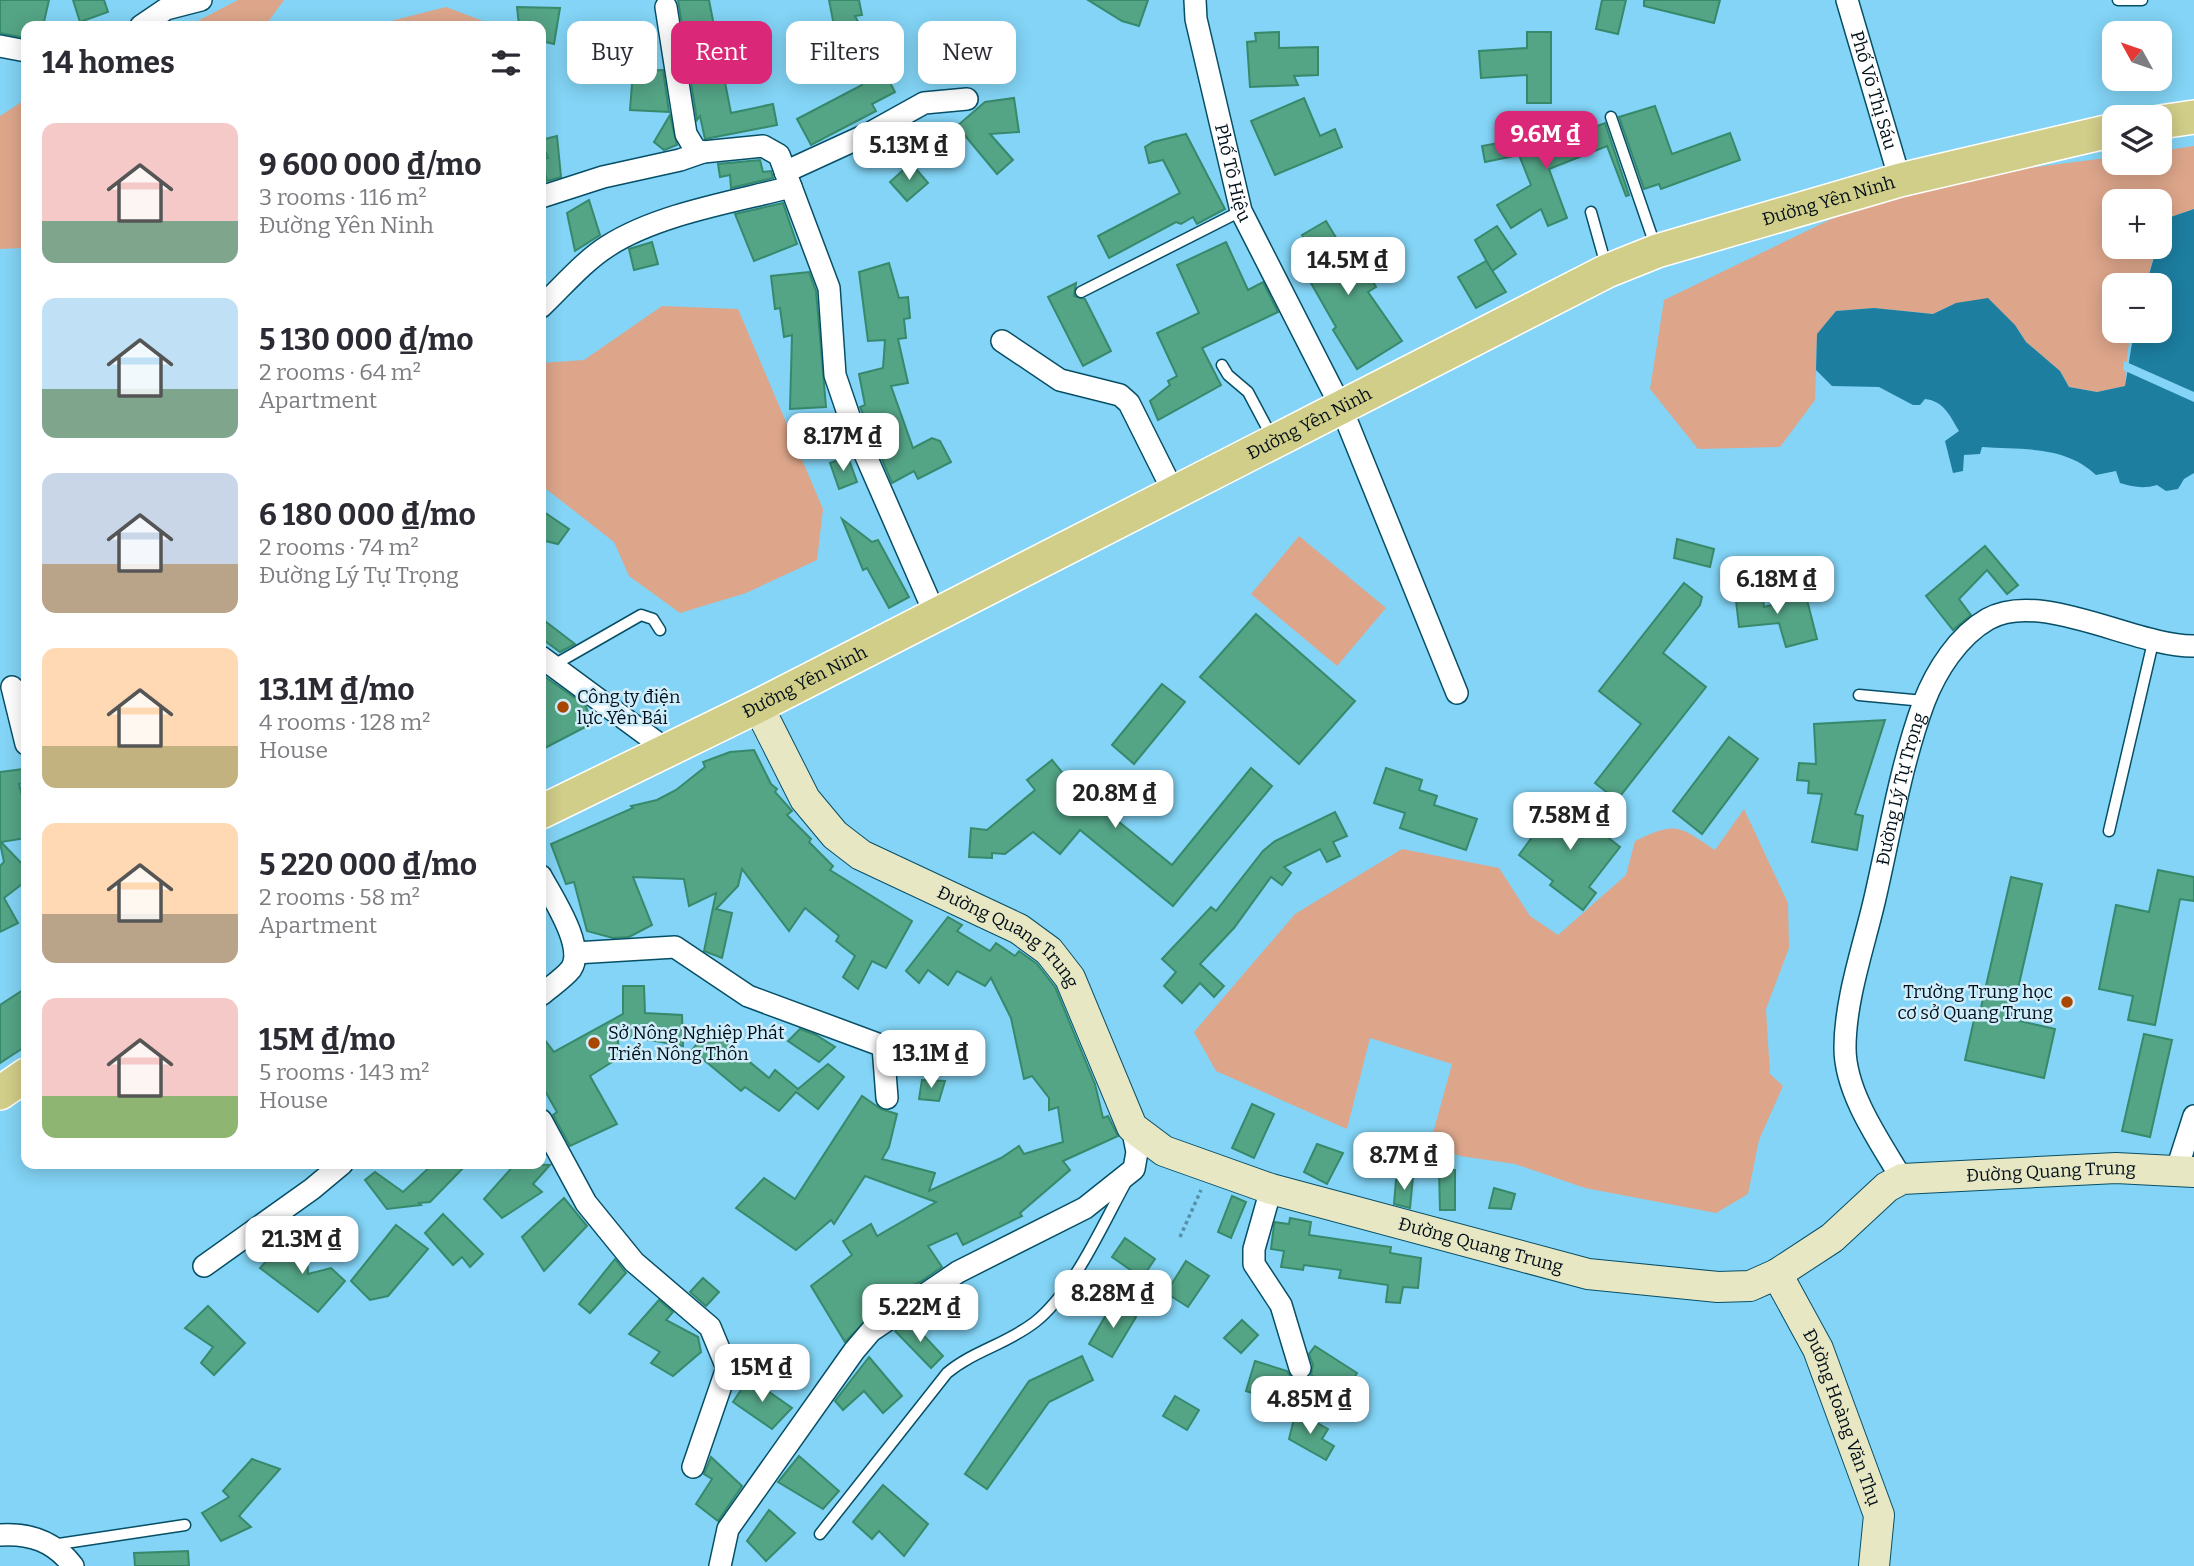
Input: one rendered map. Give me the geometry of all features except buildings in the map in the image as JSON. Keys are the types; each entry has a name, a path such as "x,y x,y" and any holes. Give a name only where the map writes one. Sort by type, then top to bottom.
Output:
{"main road":[{"path":"2172,120 2194,117"},
{"name":"Đường Yên Ninh","path":"546,810 758,706 1607,271 1657,251 1900,180 2102,133"},
{"path":"0,1093 21,1078"}],"street":[{"path":"148,21 166,9 201,0"},
{"name":"Phố Tô Hiệu","path":"1195,0 1202,48 1241,211 1340,407 1370,486 1457,693"},
{"name":"Phố Võ Thị Sáu","path":"1847,0 1900,180"},
{"path":"666,7 686,134 695,149 703,152"},
{"path":"0,46 21,50"},
{"path":"546,302 606,247 631,233 656,222 788,179 924,103 936,99 967,99"},
{"path":"546,195 603,177 680,160 703,152 768,147 779,155 829,288 835,375 851,422 935,614"},
{"path":"1002,341 1060,380 1120,396 1129,402 1174,493"},
{"name":"Đường Lý Tự Trọng","path":"1902,1179 1858,1101 1845,1050 1854,988 1924,701 1961,639 1988,619 2011,610 2043,611 2194,646"},
{"path":"546,664 667,750"},
{"path":"12,687 21,724"},
{"name":"Đường Quang Trung","path":"758,706 805,799 835,835 861,855 1019,929 1049,951 1070,978 1132,1127 1164,1151 1270,1189 1588,1274 1718,1287 1750,1286 1777,1274 1832,1238 1887,1187 1902,1179 2116,1168 2185,1172"},
{"path":"546,886 568,929 575,953 572,967 546,990"},
{"path":"575,953 675,947 748,996 883,1046 887,1098"},
{"path":"2185,1172 2194,1116"},
{"path":"720,1566 728,1529 854,1351 872,1331 958,1272 1085,1208 1134,1169 1137,1152 1132,1127"},
{"path":"546,1129 594,1213 634,1262 710,1328 727,1368 693,1467"},
{"path":"204,1266 336,1169"},
{"path":"1270,1189 1254,1249 1254,1264 1281,1306 1300,1368"},
{"name":"Đường Hoàng Văn Thụ","path":"1777,1274 1818,1349 1879,1515 1874,1566"},
{"path":"0,1535 24,1535 52,1545 73,1566"}],"lane":[{"path":"2118,0 2142,0"},
{"path":"1611,117 1657,251"},
{"path":"1081,292 1241,211"},
{"path":"1591,212 1607,271"},
{"path":"1222,365 1228,375 1248,392 1274,442"},
{"path":"546,662 641,615 653,618 660,630"},
{"path":"2109,831 2154,638"},
{"path":"1859,695 1924,701"},
{"path":"820,1534 947,1373 962,1360 1021,1332 1048,1311 1062,1292 1134,1169"},
{"path":"52,1545 185,1525"}],"path":[{"path":"1180,1237 1210,1169"}],"shaded area":[{"path":"238,0 284,0 269,21 198,21"},
{"path":"446,7 483,21 391,21"},
{"path":"21,102 21,248 0,249 0,116"},
{"path":"2194,146 2194,209 2172,217 2172,189 2102,189 2102,259 2153,259 2149,273 2102,273 2102,343 2130,343 2125,386 2097,392 2069,387 2060,371 2026,342 2015,325 1956,303 1933,314 1874,308 1836,311 1817,335 1815,400 1780,447 1698,449 1650,389 1664,300 1848,211 2013,170 2102,159 2102,175 2172,175 2172,149"},
{"path":"662,306 738,309 823,509 817,560 746,593 680,613 629,576 614,542 546,489 546,363 584,360"},
{"path":"1299,536 1386,608 1337,666 1251,594"},
{"path":"1744,809 1788,903 1789,948 1766,1009 1770,1074 1783,1086 1759,1140 1748,1194 1716,1213 1585,1188 1515,1164 1460,1156 1430,1144 1452,1064 1370,1038 1347,1129 1216,1071 1194,1032 1295,914 1402,849 1499,868 1530,916 1558,935 1626,875 1635,841 1660,831 1677,829 1685,831 1715,850"}],"water":[{"path":"2194,209 2194,473 2184,479 2178,489 2166,491 2157,485 2143,487 2120,483 2116,471 2096,475 2071,458 2027,449 1982,447 1980,454 1964,455 1963,471 1953,473 1945,441 1959,431 1942,406 1925,399 1920,405 1913,405 1879,387 1832,386 1816,370 1817,334 1836,311 1874,308 1933,314 1956,303 1988,298 2015,325 2026,342 2060,371 2069,387 2097,392 2125,386 2132,343 2172,343 2172,273 2149,273 2153,259 2172,259 2172,217"}],"pier":[{"path":"2124,361 2194,392 2194,402 2123,370"}],"place":[{"name":"Công ty điện lực Yên Bái","path":"563,707"},
{"name":"Trường Trung học cơ sở Quang Trung","path":"2067,1002"},
{"name":"Sở Nông Nghiệp Phát Triển Nông Thôn","path":"594,1043"}]}
